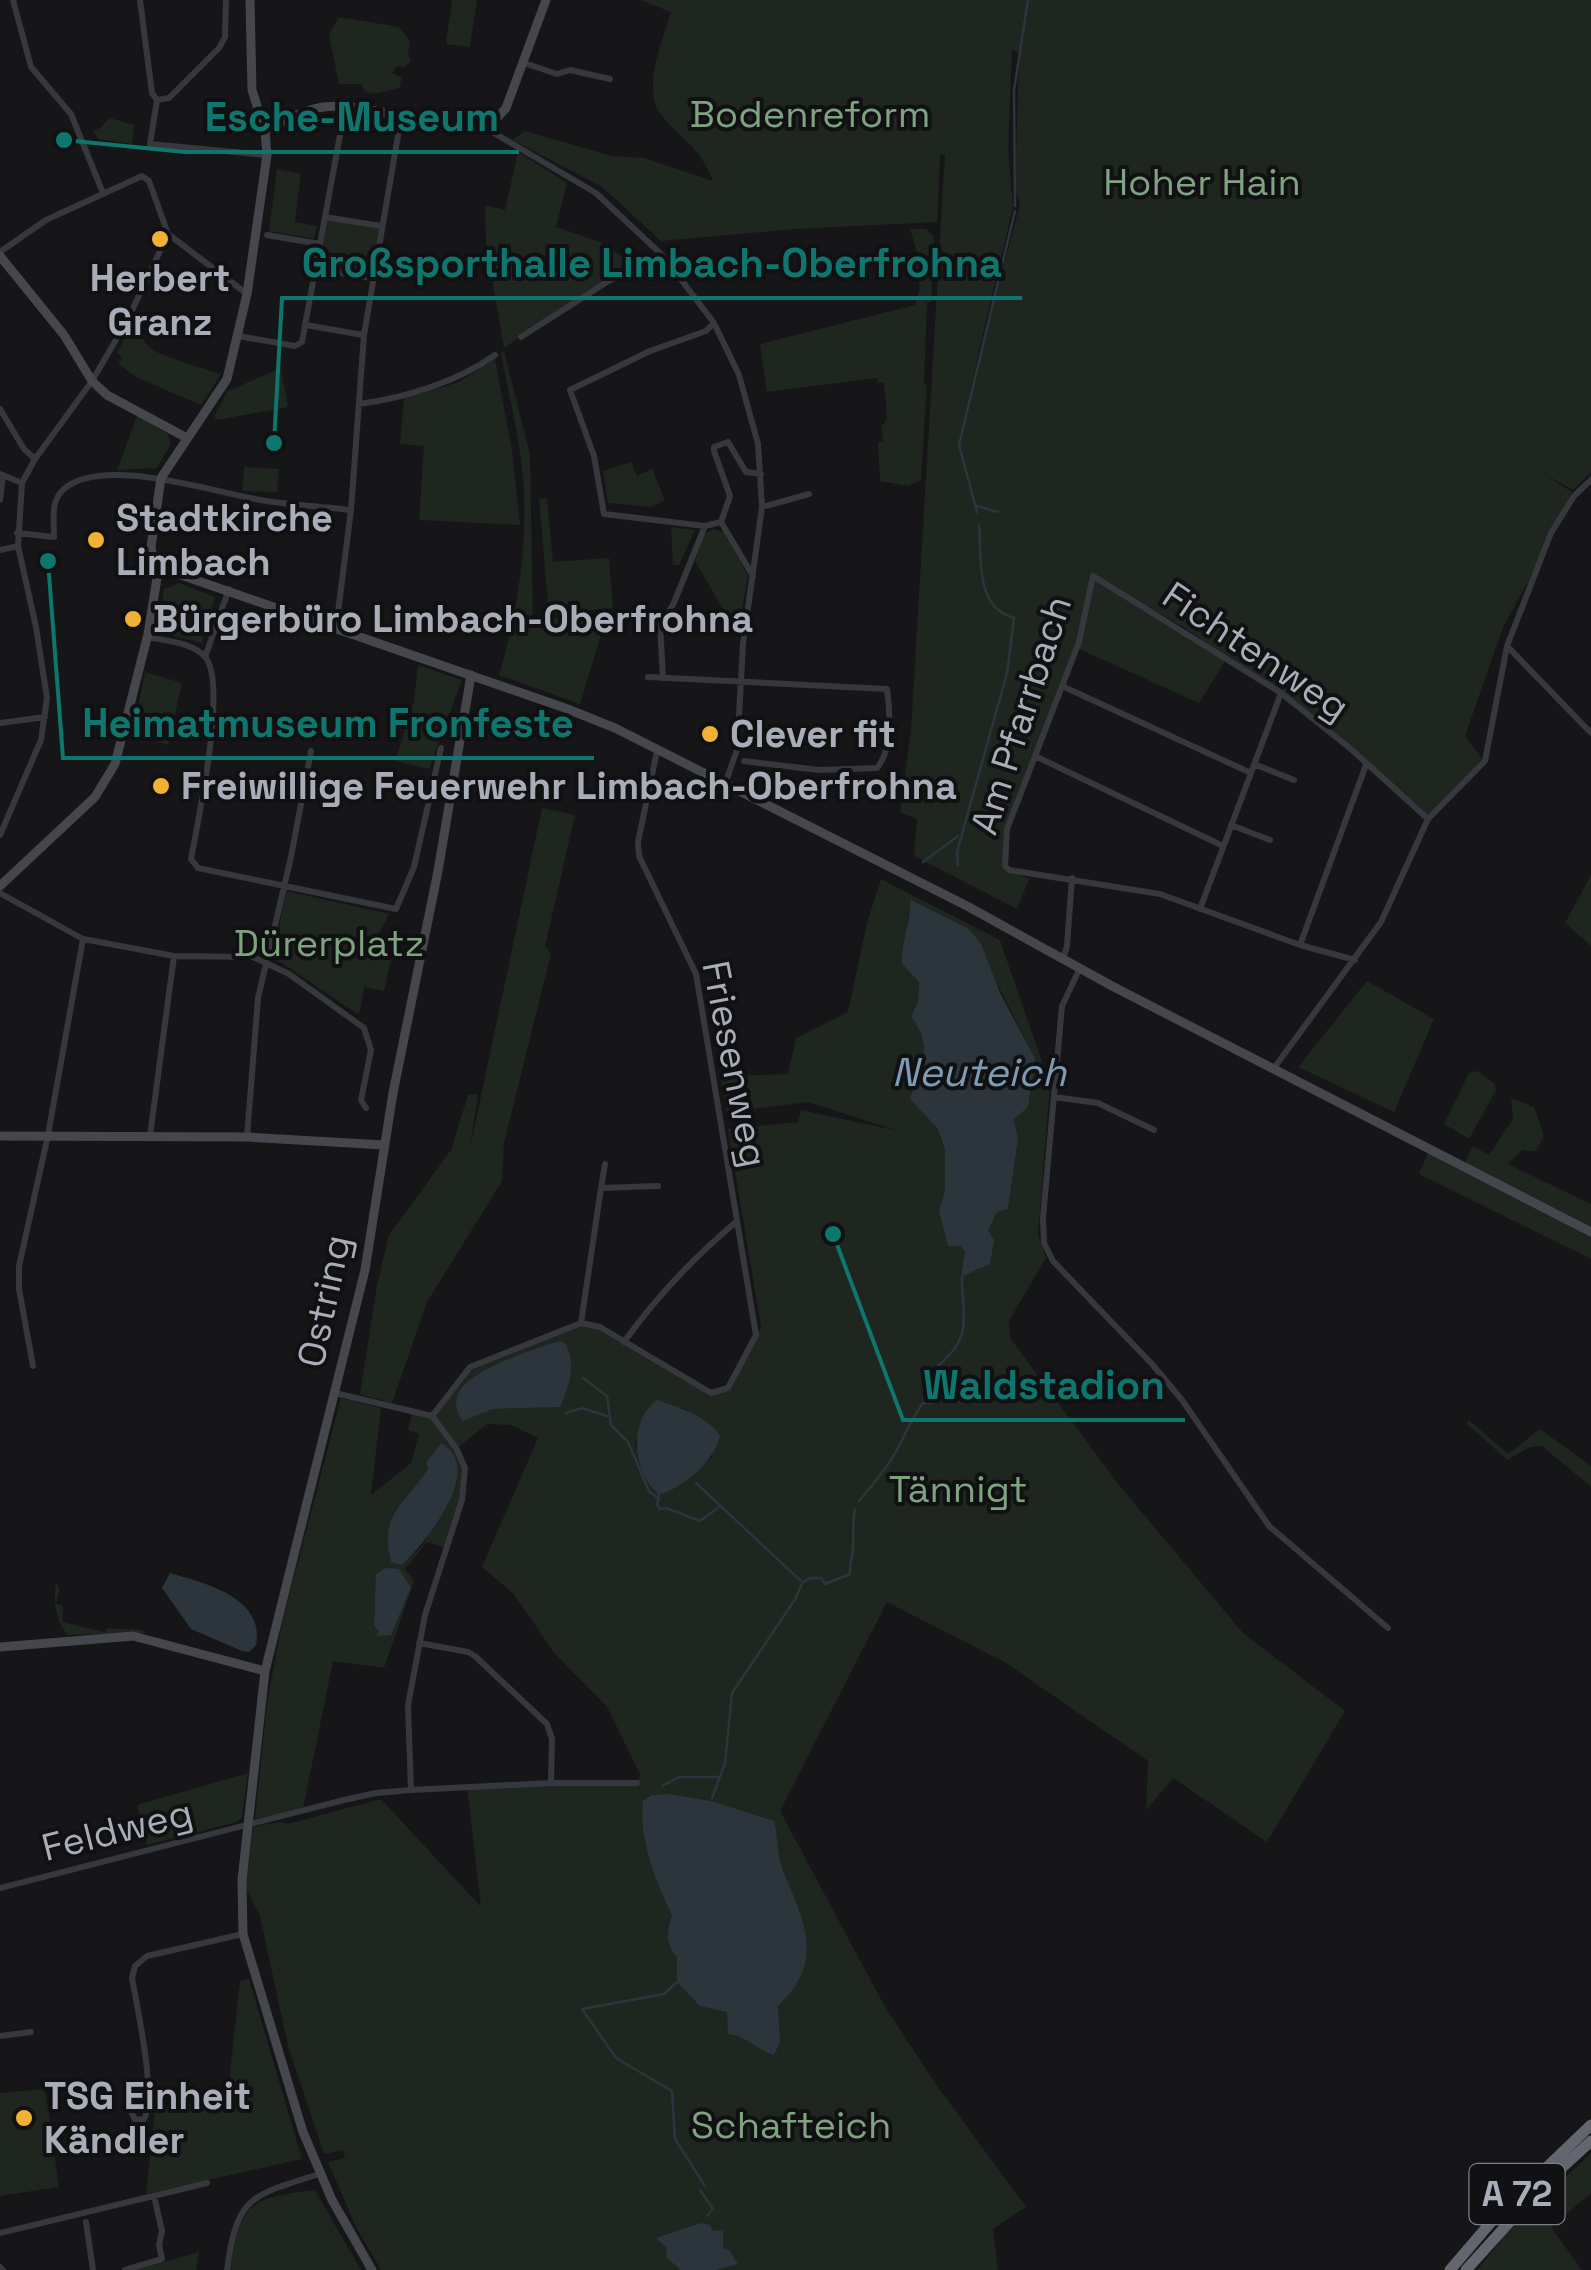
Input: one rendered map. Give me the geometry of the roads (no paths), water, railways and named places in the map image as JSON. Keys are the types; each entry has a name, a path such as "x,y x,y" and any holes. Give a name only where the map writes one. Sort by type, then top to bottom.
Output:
{"highway":[{"name":"A 72","path":"1450,2270 1498,2214 1591,2124"},
{"name":"A 72","path":"1466,2270 1544,2184 1591,2141"}],"main road":[{"path":"1,885 95,797 108,779 124,733 148,636 157,578 150,554 162,478 227,379 247,294 267,155 265,131 252,90 250,0"},
{"path":"265,131 324,107 486,129 506,108 546,0"},
{"path":"0,254 64,334 92,381 106,395 187,438"},
{"path":"155,566 565,708 657,750 967,906 1591,1232"},
{"name":"Ostring","path":"372,2270 320,2174 300,2122 243,1934 242,1880 265,1671 365,1270 384,1146 471,675"},
{"path":"0,1136 247,1136 384,1146"},
{"path":"0,1647 132,1636 265,1671"}],"street":[{"path":"13,0 31,67 71,114 103,194"},
{"path":"140,0 152,93 157,100 150,144 267,155"},
{"path":"157,100 169,98 224,41 226,0"},
{"path":"524,63 557,74 570,70 610,80"},
{"path":"238,336 297,346 302,342 345,108"},
{"path":"336,628 351,510 364,335 401,118"},
{"path":"486,129 596,193 664,257 714,324 747,396 761,474 762,508 739,682 737,750 725,784"},
{"path":"0,254 46,220 142,176 149,181 168,234 247,294"},
{"path":"325,217 381,226"},
{"path":"0,835 41,740 45,717 46,686 18,546 22,483 34,459 92,381 127,321 168,234"},
{"path":"268,236 320,244"},
{"path":"521,336 610,280 664,257"},
{"path":"316,269 372,278"},
{"path":"714,324 706,331 650,351 570,390 594,456 604,514 705,526 721,522"},
{"path":"306,325 364,335"},
{"path":"359,404 438,384 495,355"},
{"path":"0,409 34,459"},
{"path":"721,522 730,496 714,447 732,444 746,472 761,474"},
{"path":"0,500 1,474 22,483"},
{"path":"18,533 54,537 54,502 62,490 97,475 162,478 258,499 351,510"},
{"path":"1274,1068 1356,960 1390,906 1428,819 1485,761 1507,646 1551,533 1574,496 1591,480"},
{"path":"762,508 809,494"},
{"path":"721,522 754,577"},
{"path":"663,678 660,624 672,606 705,526"},
{"path":"0,550 18,546"},
{"name":"Am Pfarrbach","path":"1072,878 1009,870 1004,855 1007,829 1079,642 1093,576"},
{"name":"Fichtenweg","path":"1093,576 1280,693 1428,819"},
{"path":"205,657 229,589"},
{"path":"148,636 191,647 205,657 212,674 213,719 192,859 198,868 396,909 414,867 441,748"},
{"path":"1507,646 1591,734"},
{"path":"648,677 886,689 889,706 884,759 878,768 819,770 744,761"},
{"path":"1062,686 1250,773"},
{"path":"1200,909 1280,693"},
{"path":"0,723 45,717"},
{"name":"Friesenweg","path":"624,1342 711,1394 728,1388 757,1330 696,974 639,856 640,828 657,750"},
{"path":"247,1136 264,962 311,751"},
{"path":"1037,757 1223,846"},
{"path":"1254,764 1294,780"},
{"path":"1300,945 1366,764"},
{"path":"1231,825 1270,840"},
{"path":"1063,959 1072,878 1160,894 1300,945 1356,960"},
{"path":"1,885 83,939 174,956 252,957 289,974 364,1028 371,1050 361,1100 366,1108"},
{"path":"33,1366 19,1289 19,1266 48,1135 83,939"},
{"path":"150,1136 174,956"},
{"path":"1080,968 1062,1006 1044,1235 1046,1252 1182,1400 1269,1526 1388,1628"},
{"path":"1054,1097 1098,1104 1154,1130"},
{"path":"581,1323 605,1164"},
{"path":"601,1188 658,1186"},
{"path":"432,1416 470,1368 581,1323 600,1327 624,1342 652,1303 737,1221"},
{"path":"335,1392 432,1416 462,1458 462,1500 419,1642 408,1705 410,1790"},
{"path":"419,1642 475,1656 547,1724 552,1739 551,1783"},
{"name":"Feldweg","path":"0,1888 376,1793 551,1783 637,1783"},
{"path":"148,2085 131,2111 135,2120 148,2116 148,2085 132,1978 135,1966 147,1956 243,1934"},
{"path":"0,2036 31,2032"},
{"path":"226,2270 235,2221 244,2208 262,2194 320,2174"},
{"path":"0,2233 206,2183"},
{"path":"124,2270 162,2259 162,2231 154,2196"},
{"path":"86,2222 93,2270"}],"water":[{"name":"Neuteich","path":"910,899 969,929 981,944 1001,995 1035,1058 1028,1107 1014,1119 1018,1139 1008,1209 997,1212 988,1230 994,1240 990,1264 961,1277 965,1251 960,1246 948,1246 939,1211 945,1191 945,1150 938,1129 910,1099 924,1048 911,1017 918,1001 919,982 902,964"},
{"path":"560,1341 569,1351 571,1367 560,1407 493,1409 463,1421 456,1400 466,1384 505,1361"},
{"path":"657,1400 701,1418 720,1436 697,1472 659,1495 644,1474 637,1448 641,1421"},
{"path":"441,1443 453,1455 458,1470 455,1487 424,1540 402,1565 391,1562 388,1545 392,1520"},
{"path":"385,1568 399,1569 411,1588 391,1635 376,1636 376,1574"},
{"path":"170,1573 215,1588 242,1604 256,1629 256,1645 249,1652 242,1651 191,1629 162,1588"},
{"name":"Schafteich","path":"652,1795 711,1801 774,1821 780,1863 803,1922 806,1956 793,1989 778,2006 780,2042 774,2055 728,2034 727,2012 700,2006 677,1982 677,1957 668,1937 672,1915 650,1860 642,1816 643,1801"},
{"path":"701,2223 710,2225 713,2231 723,2230 723,2248 729,2250 738,2264 715,2270 681,2270 667,2258 666,2247 656,2238"}],"waterway":[{"path":"1015,206 1014,90 1028,0"},
{"path":"977,512 959,445 1015,211"},
{"path":"977,506 998,512"},
{"path":"958,866 957,852 1007,673 1014,618 1001,612 986,592 979,524"},
{"path":"923,862 958,836"},
{"path":"859,1501 891,1461 923,1403 933,1403 933,1376 962,1333 962,1276"},
{"path":"583,1378 607,1396 611,1425 628,1442 649,1491 659,1499"},
{"path":"566,1413 582,1408 607,1416"},
{"path":"696,1483 801,1581"},
{"path":"659,1495 660,1509 700,1521 719,1507"},
{"path":"712,1798 725,1763 732,1693 804,1582 821,1578 825,1584 850,1574 855,1509"},
{"path":"662,1786 679,1777 718,1777"},
{"path":"677,1982 664,1994 582,2009 616,2058 672,2091 675,2139 705,2186"},
{"path":"700,2190 713,2209 707,2216"}],"place":[{"name":"Esche-Museum","path":"64,140"},
{"name":"Herbert Granz","path":"160,239"},
{"name":"Großsporthalle Limbach-Oberfrohna","path":"274,443"},
{"name":"Stadtkirche Limbach","path":"96,540"},
{"name":"Heimatmuseum Fronfeste","path":"48,561"},
{"name":"Bürgerbüro Limbach-Oberfrohna","path":"133,619"},
{"name":"Clever fit","path":"710,734"},
{"name":"Freiwillige Feuerwehr Limbach-Oberfrohna","path":"161,786"},
{"name":"Waldstadion","path":"833,1234"},
{"name":"TSG Einheit Kändler","path":"24,2118"}],"park label":[{"name":"Bodenreform","path":"810,114"},
{"name":"Hoher Hain","path":"1202,182"},
{"name":"Dürerplatz","path":"329,943"},
{"name":"Tännigt","path":"958,1489"}]}
